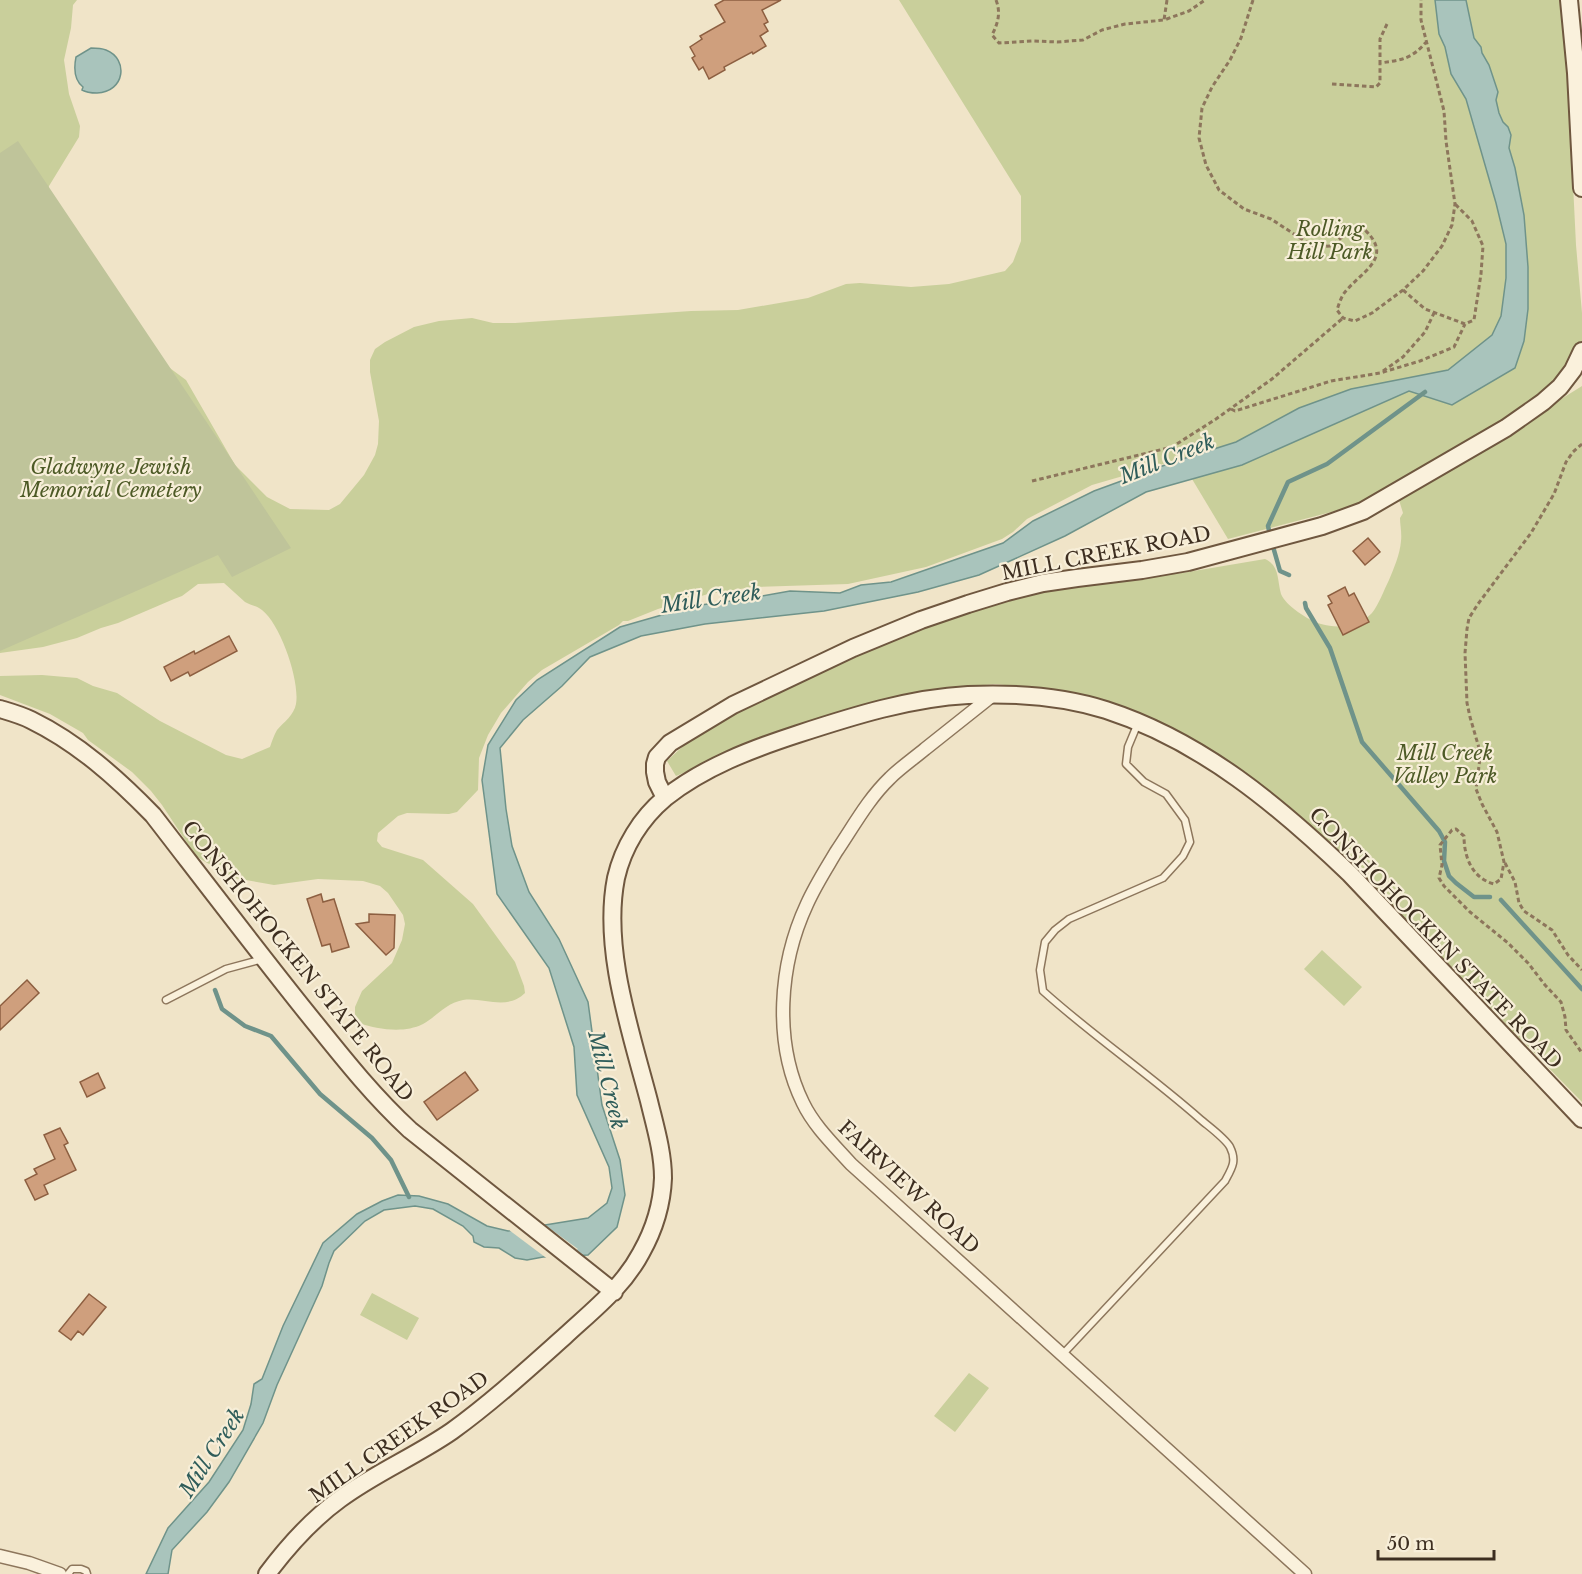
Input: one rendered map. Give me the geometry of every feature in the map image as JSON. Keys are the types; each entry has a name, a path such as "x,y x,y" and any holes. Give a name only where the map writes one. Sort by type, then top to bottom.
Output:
{"main road":[{"path":"1569,0 1576,73 1582,189"},
{"name":"MILL CREEK ROAD","path":"665,798 657,782 655,764 657,757 670,743 733,705 853,648 921,620 1007,592 1043,583 1163,567 1322,526 1363,511 1506,428 1543,402 1560,387 1573,370 1582,351"},
{"name":"CONSHOHOCKEN STATE ROAD","path":"0,709 29,719 64,738 102,766 135,797 153,815 264,959 368,1089 388,1110 614,1292 634,1265 651,1233 661,1196 663,1178 659,1140 623,998 613,942 614,899 621,862 629,844 638,827 665,798 730,760 753,749 822,726 924,700 993,695 1064,700 1108,711 1138,722 1178,741 1226,770 1268,800 1350,874 1582,1119"},
{"name":"MILL CREEK ROAD","path":"267,1574 289,1545 340,1499 448,1434 492,1401 614,1292"}],"street":[{"name":"FAIRVIEW ROAD","path":"993,695 890,777 860,815 806,904 788,961 784,991 783,1020 792,1078 803,1104 824,1135 851,1164 1305,1574"},
{"path":"0,1556 60,1574"}],"lane":[{"path":"1062,1355 1225,1181 1234,1165 1229,1145 1186,1106 1097,1037 1043,991 1040,970 1045,942 1055,930 1069,919 1163,878 1183,856 1190,842 1185,820 1166,794 1144,782 1126,764 1128,747 1138,722"},
{"path":"166,1000 226,969 264,959"},
{"path":"68,1574 72,1569 81,1569 87,1574"}],"path":[{"path":"996,0 1000,9 998,23 992,35 999,43 1083,40 1102,30 1125,24 1164,20 1189,11 1205,0"},
{"path":"1164,20 1167,0"},
{"path":"1253,0 1230,60 1212,87 1202,108 1199,138 1206,165 1219,190 1244,209 1271,219 1314,247 1330,246 1351,230 1365,230 1372,237 1377,250 1374,262 1344,294 1337,310 1343,318 1355,321 1372,313 1403,290 1423,271 1442,246 1452,225 1455,204 1444,111 1421,20 1422,0"},
{"path":"1332,84 1376,87 1380,83 1380,39 1387,24"},
{"path":"1380,63 1408,57 1418,52 1427,41"},
{"path":"1231,408 1235,411 1330,381 1380,373 1420,361 1454,347 1465,324 1474,320 1483,246 1472,221 1455,204"},
{"path":"1403,290 1425,309 1465,324"},
{"path":"1380,373 1403,357 1425,332 1434,313"},
{"path":"1032,481 1172,447 1272,379 1343,318"},
{"path":"1582,444 1566,462 1554,494 1531,533 1469,618 1465,653 1467,703 1480,758 1476,789 1497,832 1504,862 1515,882 1519,903 1524,911 1552,930 1568,955 1582,969"},
{"path":"1504,862 1501,879 1494,884 1486,882 1476,875 1470,865 1464,836 1456,829 1452,830 1440,845 1442,865 1439,878 1470,912 1509,943 1561,1002 1566,1030 1582,1053"}],"green space":[{"name":"Rolling Hill Park","path":"0,0 77,0 73,5 64,60 69,94 80,126 79,137 49,186 46,208 140,346 186,380 235,465 267,497 290,509 329,510 340,504 364,475 378,444 379,421 370,360 375,349 414,327 439,321 472,318 493,323 515,323 738,310 808,298 846,284 911,287 949,284 1005,271 1013,262 1021,241 1021,196 899,0 1564,0 1582,347 1562,384 1358,505 1228,539 1180,459 1092,485 1027,519 1002,539 926,567 848,584 753,587 708,594 623,621 542,670 528,682 501,713 488,735 479,758 478,790 457,812 449,814 407,813 398,816 378,833 377,841 382,847 423,860 473,904 515,962 525,993 511,1001 503,1002 463,1000 446,1007 423,1024 407,1029 390,1030 374,1027 358,1023 355,1007 362,991 392,963 402,940 405,924 403,915 388,893 380,886 363,881 318,879 274,885 234,878 195,855 151,791 132,772 88,740 83,733 50,714 0,695 0,676 42,675 77,678 93,686 117,693 160,721 226,755 242,759 270,747 277,730 293,712 296,704 292,668 276,628 262,610 245,602 224,583 198,584 182,596 77,638 43,647 0,653"},
{"name":"Gladwyne Jewish Memorial Cemetery","path":"18,141 291,548 232,577 218,555 0,651 0,153"},
{"name":"Mill Creek Valley Park","path":"1582,386 1582,1102 1332,846 1273,794 1216,755 1048,689 995,684 937,689 867,706 771,736 676,776 667,761 695,735 791,683 959,613 1038,589 1182,573 1265,559 1276,569 1283,598 1298,612 1328,626 1355,624 1367,618 1375,609 1396,561 1401,541 1400,518 1403,513 1399,500"},
{"path":"1322,950 1362,987 1344,1006 1304,969"},
{"path":"372,1293 419,1318 407,1340 360,1315"},
{"path":"969,1373 989,1388 955,1432 934,1416"}],"water":[{"path":"1435,0 1466,0 1474,38 1489,65 1498,92 1496,100 1499,113 1511,135 1509,148 1524,215 1528,267 1528,309 1524,341 1515,368 1452,405 1409,391 1242,465 1146,492 1065,536 979,575 918,592 824,611 705,624 641,636 590,657 562,686 523,720 500,748 512,846 529,892 559,939 588,1002 602,1105 620,1160 625,1195 617,1227 588,1255 527,1260 515,1258 499,1248 484,1247 474,1242 473,1236 463,1226 433,1209 415,1206 384,1210 365,1221 334,1251 322,1286 277,1385 263,1423 229,1482 207,1512 172,1550 168,1574 146,1574 168,1528 209,1482 243,1430 254,1384 262,1379 283,1326 323,1243 357,1214 398,1195 419,1196 448,1204 487,1226 508,1231 588,1218 607,1203 612,1188 609,1167 577,1095 574,1047 549,968 497,894 482,780 488,745 516,700 537,680 620,627 693,606 790,591 840,593 861,585 891,582 1003,543 1033,521 1094,491 1236,442 1299,408 1351,389 1448,370 1492,335 1501,316 1506,278 1506,244 1466,99 1451,74 1445,47 1439,34"},
{"path":"91,48 100,48 113,54 121,67 118,81 106,91 89,93 84,91 76,77 76,57"}],"pier":[{"path":"541,1222 578,1249 563,1259 549,1260 505,1227"}],"building":[{"path":"724,0 781,0 762,10 768,22 764,24 768,31 760,36 766,46 724,67 725,70 709,79 703,67 699,70 692,58 695,56 690,47 702,39 700,36 725,22 715,5"},
{"path":"1368,538 1380,552 1365,565 1353,551"},
{"path":"1345,587 1349,596 1354,593 1369,622 1343,635 1328,605 1332,603 1328,596"},
{"path":"229,636 237,651 190,676 188,672 171,681 164,667"},
{"path":"321,894 323,902 334,899 349,947 332,952 330,944 322,946 307,899"},
{"path":"369,914 395,915 394,948 386,955 356,924 369,922"},
{"path":"27,980 39,993 0,1030 0,1006"},
{"path":"465,1072 478,1090 437,1120 424,1102"},
{"path":"98,1073 105,1088 87,1097 80,1082"},
{"path":"60,1128 68,1143 64,1145 76,1170 44,1185 48,1194 35,1200 25,1180 37,1174 34,1169 55,1159 44,1135"},
{"path":"89,1294 106,1307 83,1335 78,1331 71,1340 59,1331"}],"waterway":[{"path":"1270,535 1268,526 1288,482 1327,464 1425,392"},
{"path":"1272,543 1280,571 1289,575"},
{"path":"1305,603 1330,648 1362,742 1439,831 1445,842 1444,861 1449,876 1474,897 1490,897"},
{"path":"1501,900 1582,989"},
{"path":"215,990 222,1009 245,1026 271,1036 320,1094 372,1138 391,1160 409,1197"}],"water label":[{"name":"Mill Creek","path":"1167,459"},
{"name":"Mill Creek","path":"711,599"},
{"name":"Mill Creek","path":"607,1080"},
{"name":"Mill Creek","path":"212,1453"}]}
